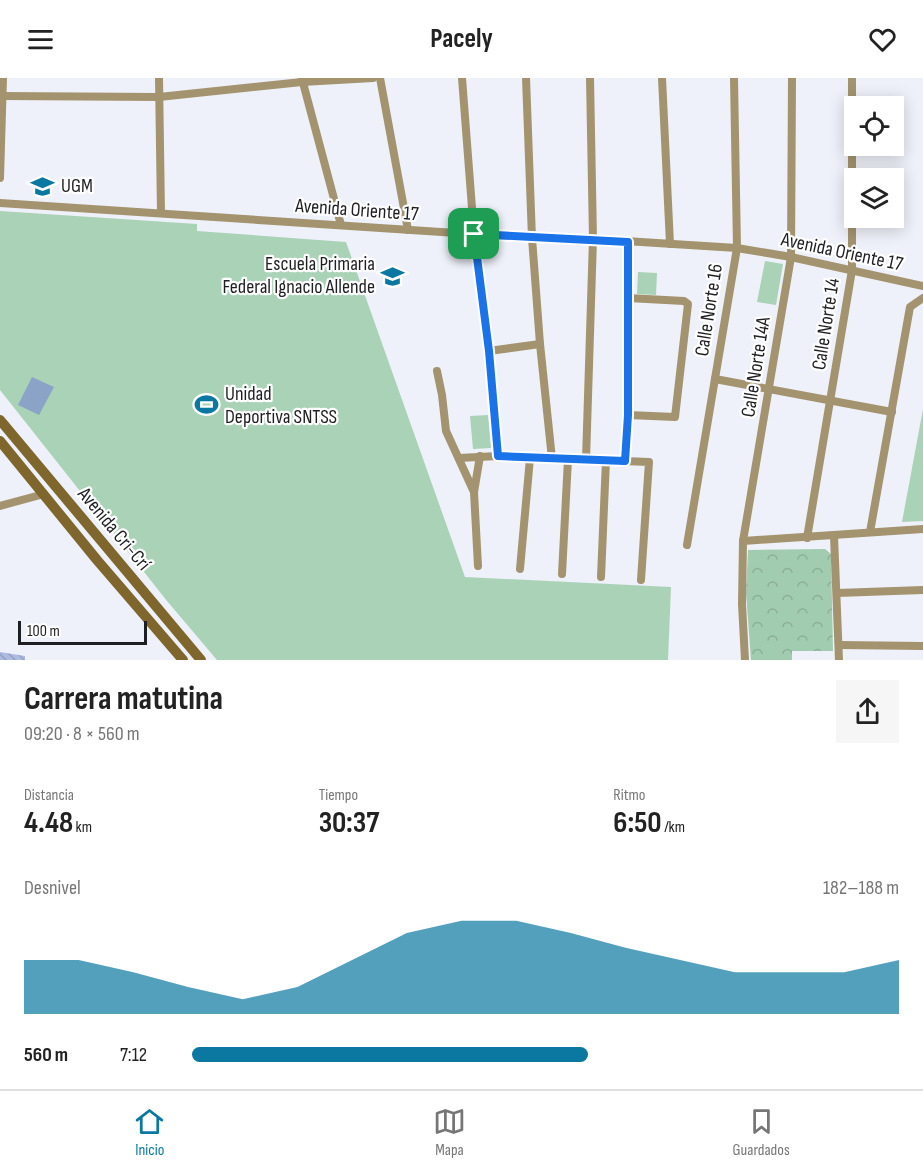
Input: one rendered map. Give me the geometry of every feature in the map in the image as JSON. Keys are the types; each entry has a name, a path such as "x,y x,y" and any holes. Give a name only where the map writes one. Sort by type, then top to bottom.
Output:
{"main road":[{"name":"Avenida Cri-Crí","path":"0,420 201,660"},
{"name":"Avenida Cri-Crí","path":"0,441 183,660"},
{"path":"130,597 131,592 135,592 153,613 159,612"}],"street":[{"path":"0,178 3,78"},
{"path":"159,78 161,213"},
{"path":"1,96 159,97 302,80 373,78"},
{"path":"380,78 408,230"},
{"path":"462,78 474,234 489,351 498,456"},
{"path":"526,78 532,238 552,459"},
{"path":"586,460 593,239 590,78"},
{"path":"662,78 670,244"},
{"name":"Calle Norte 16","path":"687,545 736,248 734,78"},
{"name":"Calle Norte 14A","path":"746,660 742,604 743,542 791,257 792,78"},
{"name":"Calle Norte 14","path":"807,538 852,270 852,78"},
{"path":"302,80 341,225"},
{"name":"Avenida Oriente 17","path":"0,203 532,238 593,239 736,248 791,257 923,286"},
{"path":"625,461 628,415 628,242"},
{"path":"628,298 687,302 675,417 628,415"},
{"path":"870,532 909,307 923,298"},
{"path":"489,351 540,344"},
{"path":"437,371 446,431 474,492"},
{"path":"715,379 892,412"},
{"path":"478,566 474,492 480,456"},
{"path":"459,458 498,456 649,462 641,580"},
{"path":"520,569 530,458"},
{"path":"562,574 568,459"},
{"path":"601,577 606,460"},
{"path":"0,506 44,494"},
{"path":"743,542 923,529"},
{"path":"834,536 839,660"},
{"path":"837,593 923,590"},
{"path":"839,645 923,646"}],"green space":[{"name":"Unidad Deportiva SNTSS","path":"0,211 197,224 197,231 346,242 465,577 671,587 668,660 217,660 167,601 0,390"},
{"path":"765,261 783,264 776,305 757,302"},
{"path":"638,272 657,273 656,295 637,294"},
{"path":"923,409 923,521 902,522"},
{"path":"488,415 491,448 473,449 470,416"},
{"path":"825,549 831,554 833,651 792,651 792,660 751,660 746,593 748,550"}],"water":[{"path":"32,377 54,387 39,415 18,405"}],"building":[{"path":"0,652 25,656 25,660 0,660"}],"place":[{"name":"UGM","path":"43,186"},
{"name":"Escuela Primaria Federal Ignacio Allende","path":"393,276"},
{"name":"Unidad Deportiva SNTSS","path":"207,405"}],"route":[{"path":"474,234 628,242 628,415 625,461 498,456 489,351 474,234"}]}
